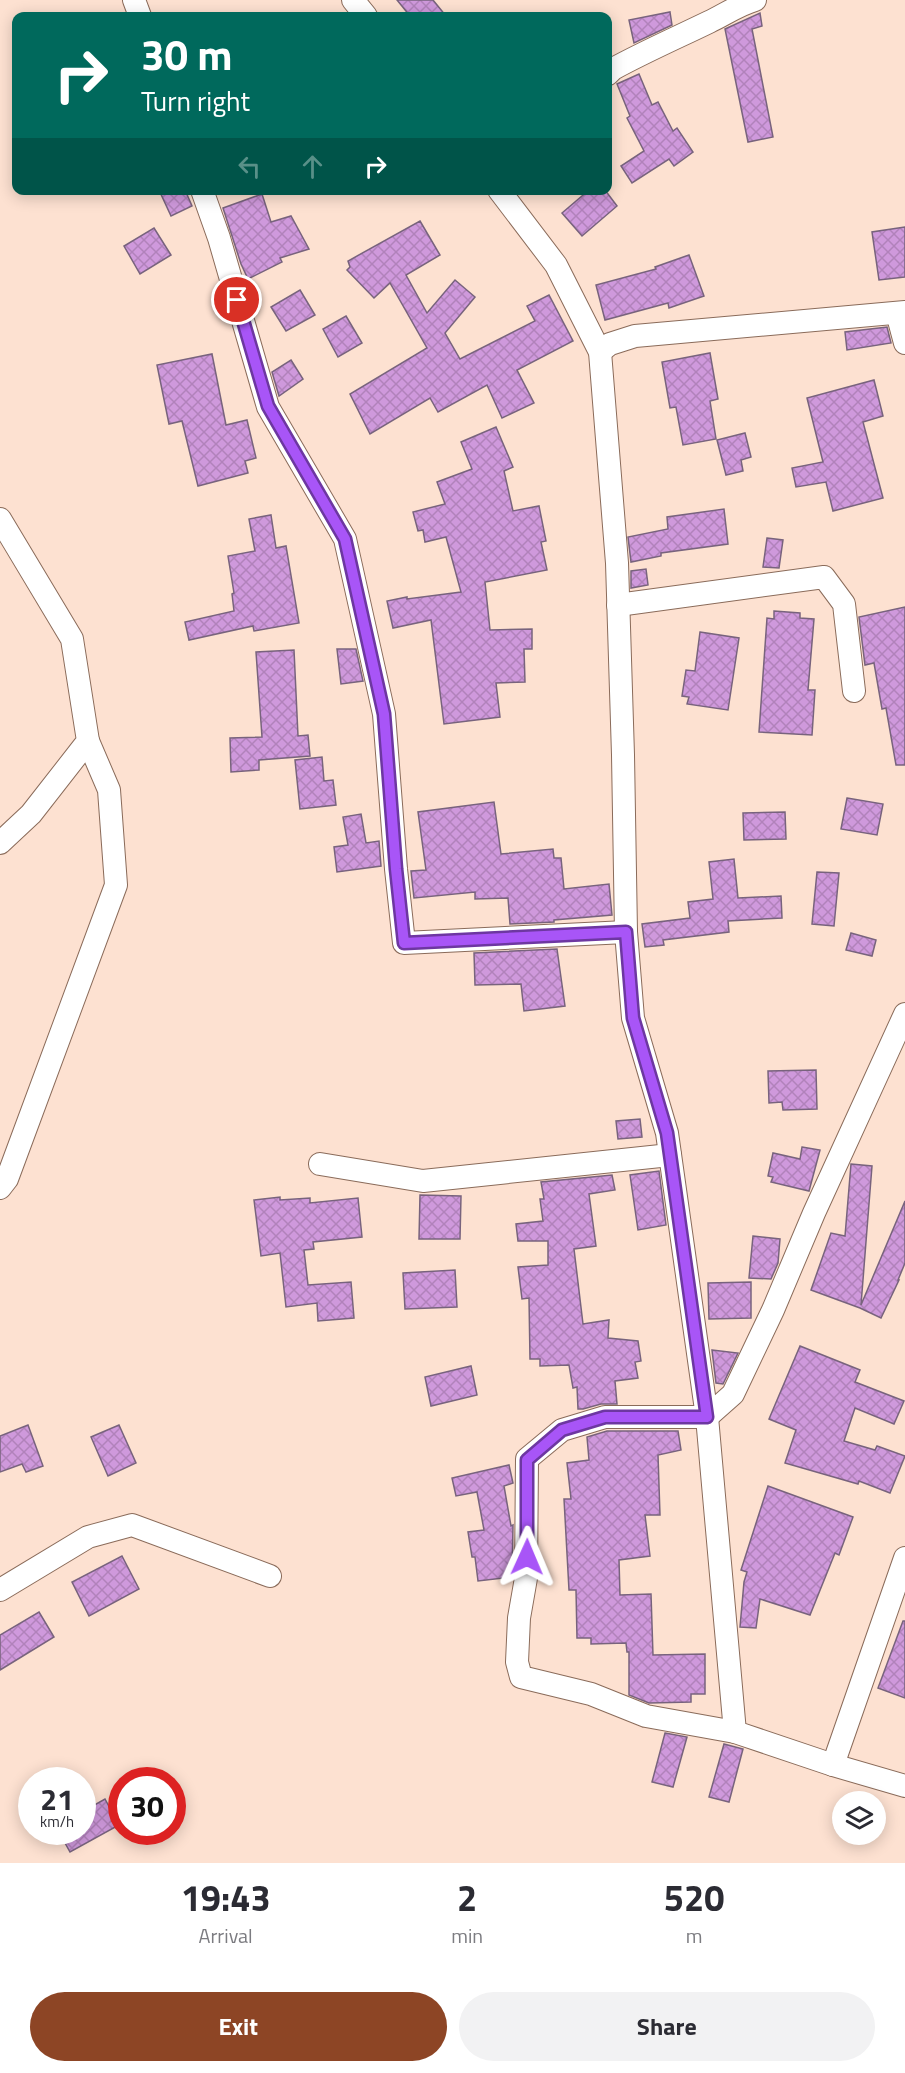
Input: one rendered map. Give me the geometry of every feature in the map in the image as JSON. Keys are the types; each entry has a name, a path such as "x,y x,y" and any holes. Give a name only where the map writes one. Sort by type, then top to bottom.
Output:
{"street":[{"path":"353,0 363,12"},
{"path":"612,70 653,47 755,0"},
{"path":"204,195 219,238 268,406 345,539 384,714 404,943 626,932"},
{"path":"503,195 556,265 600,352 617,563 626,932 633,1018 667,1133 707,1417 735,1731"},
{"path":"600,352 610,344 635,336 901,312 905,343"},
{"path":"0,519 72,639 88,741 109,790 116,885 7,1179 0,1188"},
{"path":"618,605 824,577 844,604 854,691"},
{"path":"0,843 31,814 88,741"},
{"path":"905,1014 814,1213 773,1310 732,1394 707,1417 605,1417 562,1430 527,1460 526,1578 519,1618 517,1662 521,1677 591,1694 646,1716 735,1731 833,1765 905,1786"},
{"path":"320,1164 423,1181 670,1155"},
{"path":"0,1590 88,1537 132,1525 270,1576"},
{"path":"833,1765 905,1558"}],"building":[{"path":"397,0 433,0 443,12 407,12"},
{"path":"670,12 672,25 634,43 629,20"},
{"path":"760,13 762,26 752,29 773,137 748,142 725,29"},
{"path":"639,74 652,105 658,102 673,131 677,128 693,152 674,166 669,159 632,183 621,166 644,151 627,118 630,116 617,84"},
{"path":"161,195 187,195 192,206 171,216"},
{"path":"262,195 271,222 291,216 309,249 280,258 282,262 248,279 223,208"},
{"path":"583,195 609,195 617,206 582,236 562,213"},
{"path":"420,221 440,255 406,275 427,313 455,280 475,297 445,333 460,359 535,321 527,306 549,295 573,341 517,370 534,403 502,418 487,385 438,412 430,398 370,434 350,394 427,348 390,283 374,298 347,270 350,267 348,261"},
{"path":"905,227 905,277 879,280 872,232"},
{"path":"154,228 171,255 140,274 124,246"},
{"path":"689,255 704,296 669,308 668,303 605,320 596,285 656,269 655,267"},
{"path":"300,290 315,315 286,331 271,307"},
{"path":"346,316 362,343 338,357 323,329"},
{"path":"887,327 891,343 847,350 845,332"},
{"path":"710,353 718,399 710,401 716,439 683,445 676,407 670,408 662,362"},
{"path":"212,354 226,425 247,420 256,458 245,461 248,473 198,486 182,421 169,424 157,365"},
{"path":"291,360 303,379 279,396 272,372"},
{"path":"874,380 883,416 863,422 883,498 833,511 826,482 796,487 792,468 823,462 807,398"},
{"path":"496,427 513,467 504,471 513,511 539,506 546,541 541,542 547,570 485,582 490,630 532,629 532,649 524,649 525,682 496,683 500,717 444,724 431,620 393,628 387,601 461,592 446,537 425,542 423,530 418,531 413,512 445,504 437,482 472,469 461,442"},
{"path":"745,433 751,457 741,460 743,471 726,475 717,440"},
{"path":"724,509 728,544 661,553 661,556 631,562 628,537 668,529 667,517"},
{"path":"271,515 276,548 286,546 299,623 254,631 253,626 189,640 185,622 234,611 232,594 234,593 228,556 255,551 249,519"},
{"path":"767,538 783,540 779,568 763,567"},
{"path":"646,569 648,585 631,588 631,571"},
{"path":"905,607 905,765 896,765 886,708 882,709 874,663 865,665 859,617"},
{"path":"774,611 800,613 800,618 814,619 808,690 815,690 812,735 759,732 767,618 774,619"},
{"path":"700,632 739,638 728,710 687,704 689,697 682,696 686,670 695,671"},
{"path":"337,649 356,649 363,681 341,684"},
{"path":"294,650 298,736 308,735 310,756 259,760 259,770 231,772 230,738 262,737 256,652"},
{"path":"322,757 324,781 333,780 336,805 300,809 295,760"},
{"path":"847,798 883,804 877,835 841,829"},
{"path":"494,802 501,854 553,849 554,858 561,858 564,889 609,884 612,915 554,920 554,922 510,924 508,898 475,899 475,892 414,898 411,871 426,870 418,812"},
{"path":"785,812 786,839 744,840 743,813"},
{"path":"361,814 366,843 379,841 381,866 337,872 334,847 348,845 343,817"},
{"path":"734,859 738,898 781,896 782,918 728,921 729,932 663,940 664,945 645,947 642,924 690,918 688,902 713,899 709,862"},
{"path":"817,872 839,873 834,926 812,924"},
{"path":"851,933 876,940 872,956 846,950"},
{"path":"557,949 565,1006 524,1011 521,984 475,985 474,953"},
{"path":"816,1070 817,1109 783,1110 782,1102 769,1103 768,1071"},
{"path":"640,1119 642,1137 618,1139 616,1121"},
{"path":"802,1147 820,1150 809,1191 771,1182 773,1177 768,1176 773,1153 800,1159"},
{"path":"851,1164 872,1166 861,1305 905,1201 905,1263 881,1318 811,1290 831,1233 845,1236"},
{"path":"659,1171 666,1225 638,1230 630,1175"},
{"path":"612,1175 615,1190 589,1194 596,1246 574,1249 583,1324 609,1320 608,1338 638,1341 641,1361 635,1362 638,1378 615,1381 617,1404 601,1404 578,1409 577,1387 573,1388 569,1365 540,1366 540,1359 530,1359 529,1298 522,1299 518,1267 548,1265 548,1241 518,1241 516,1224 543,1221 540,1199 544,1199 541,1182"},
{"path":"420,1195 461,1196 460,1239 419,1239"},
{"path":"280,1197 280,1200 310,1198 310,1203 358,1198 362,1237 313,1242 314,1249 304,1250 308,1285 351,1282 354,1318 318,1321 317,1303 286,1307 280,1253 261,1256 254,1200"},
{"path":"753,1236 780,1239 778,1263 771,1279 749,1278"},
{"path":"455,1270 457,1307 405,1309 403,1273"},
{"path":"751,1282 751,1318 709,1319 708,1283"},
{"path":"800,1346 860,1370 855,1382 904,1401 894,1424 855,1408 844,1441 875,1450 877,1446 905,1456 890,1493 859,1481 858,1484 785,1463 796,1430 769,1419"},
{"path":"712,1350 738,1353 723,1384 716,1383"},
{"path":"471,1366 477,1395 431,1406 425,1377"},
{"path":"28,1425 43,1466 26,1472 22,1464 0,1472 0,1436"},
{"path":"119,1425 136,1463 108,1476 91,1437"},
{"path":"607,1431 678,1431 681,1450 658,1455 660,1515 645,1515 650,1556 619,1560 620,1595 651,1594 653,1655 705,1654 705,1694 691,1694 691,1702 649,1703 629,1695 629,1652 627,1652 626,1643 591,1644 591,1638 577,1638 576,1590 569,1590 564,1499 571,1499 567,1463 589,1460 587,1437"},
{"path":"509,1465 513,1483 504,1486 511,1526 513,1525 512,1577 478,1581 475,1557 472,1557 468,1532 484,1530 477,1492 456,1496 452,1478"},
{"path":"768,1486 853,1517 839,1555 835,1553 810,1615 760,1599 756,1628 740,1627 747,1572 741,1570"},
{"path":"122,1556 139,1589 89,1616 72,1582"},
{"path":"39,1612 54,1637 0,1670 0,1635"},
{"path":"903,1621 905,1621 905,1698 878,1688"},
{"path":"665,1733 687,1737 673,1787 652,1782"},
{"path":"724,1744 743,1749 729,1802 709,1797"},
{"path":"105,1799 108,1805 108,1831 96,1838 96,1804"},
{"path":"66,1845 83,1845 70,1852"}],"route":[{"path":"237,300 268,406 345,539 384,714 404,943 626,932 633,1018 667,1133 707,1417 605,1417 562,1430 527,1460 527,1557"}]}
